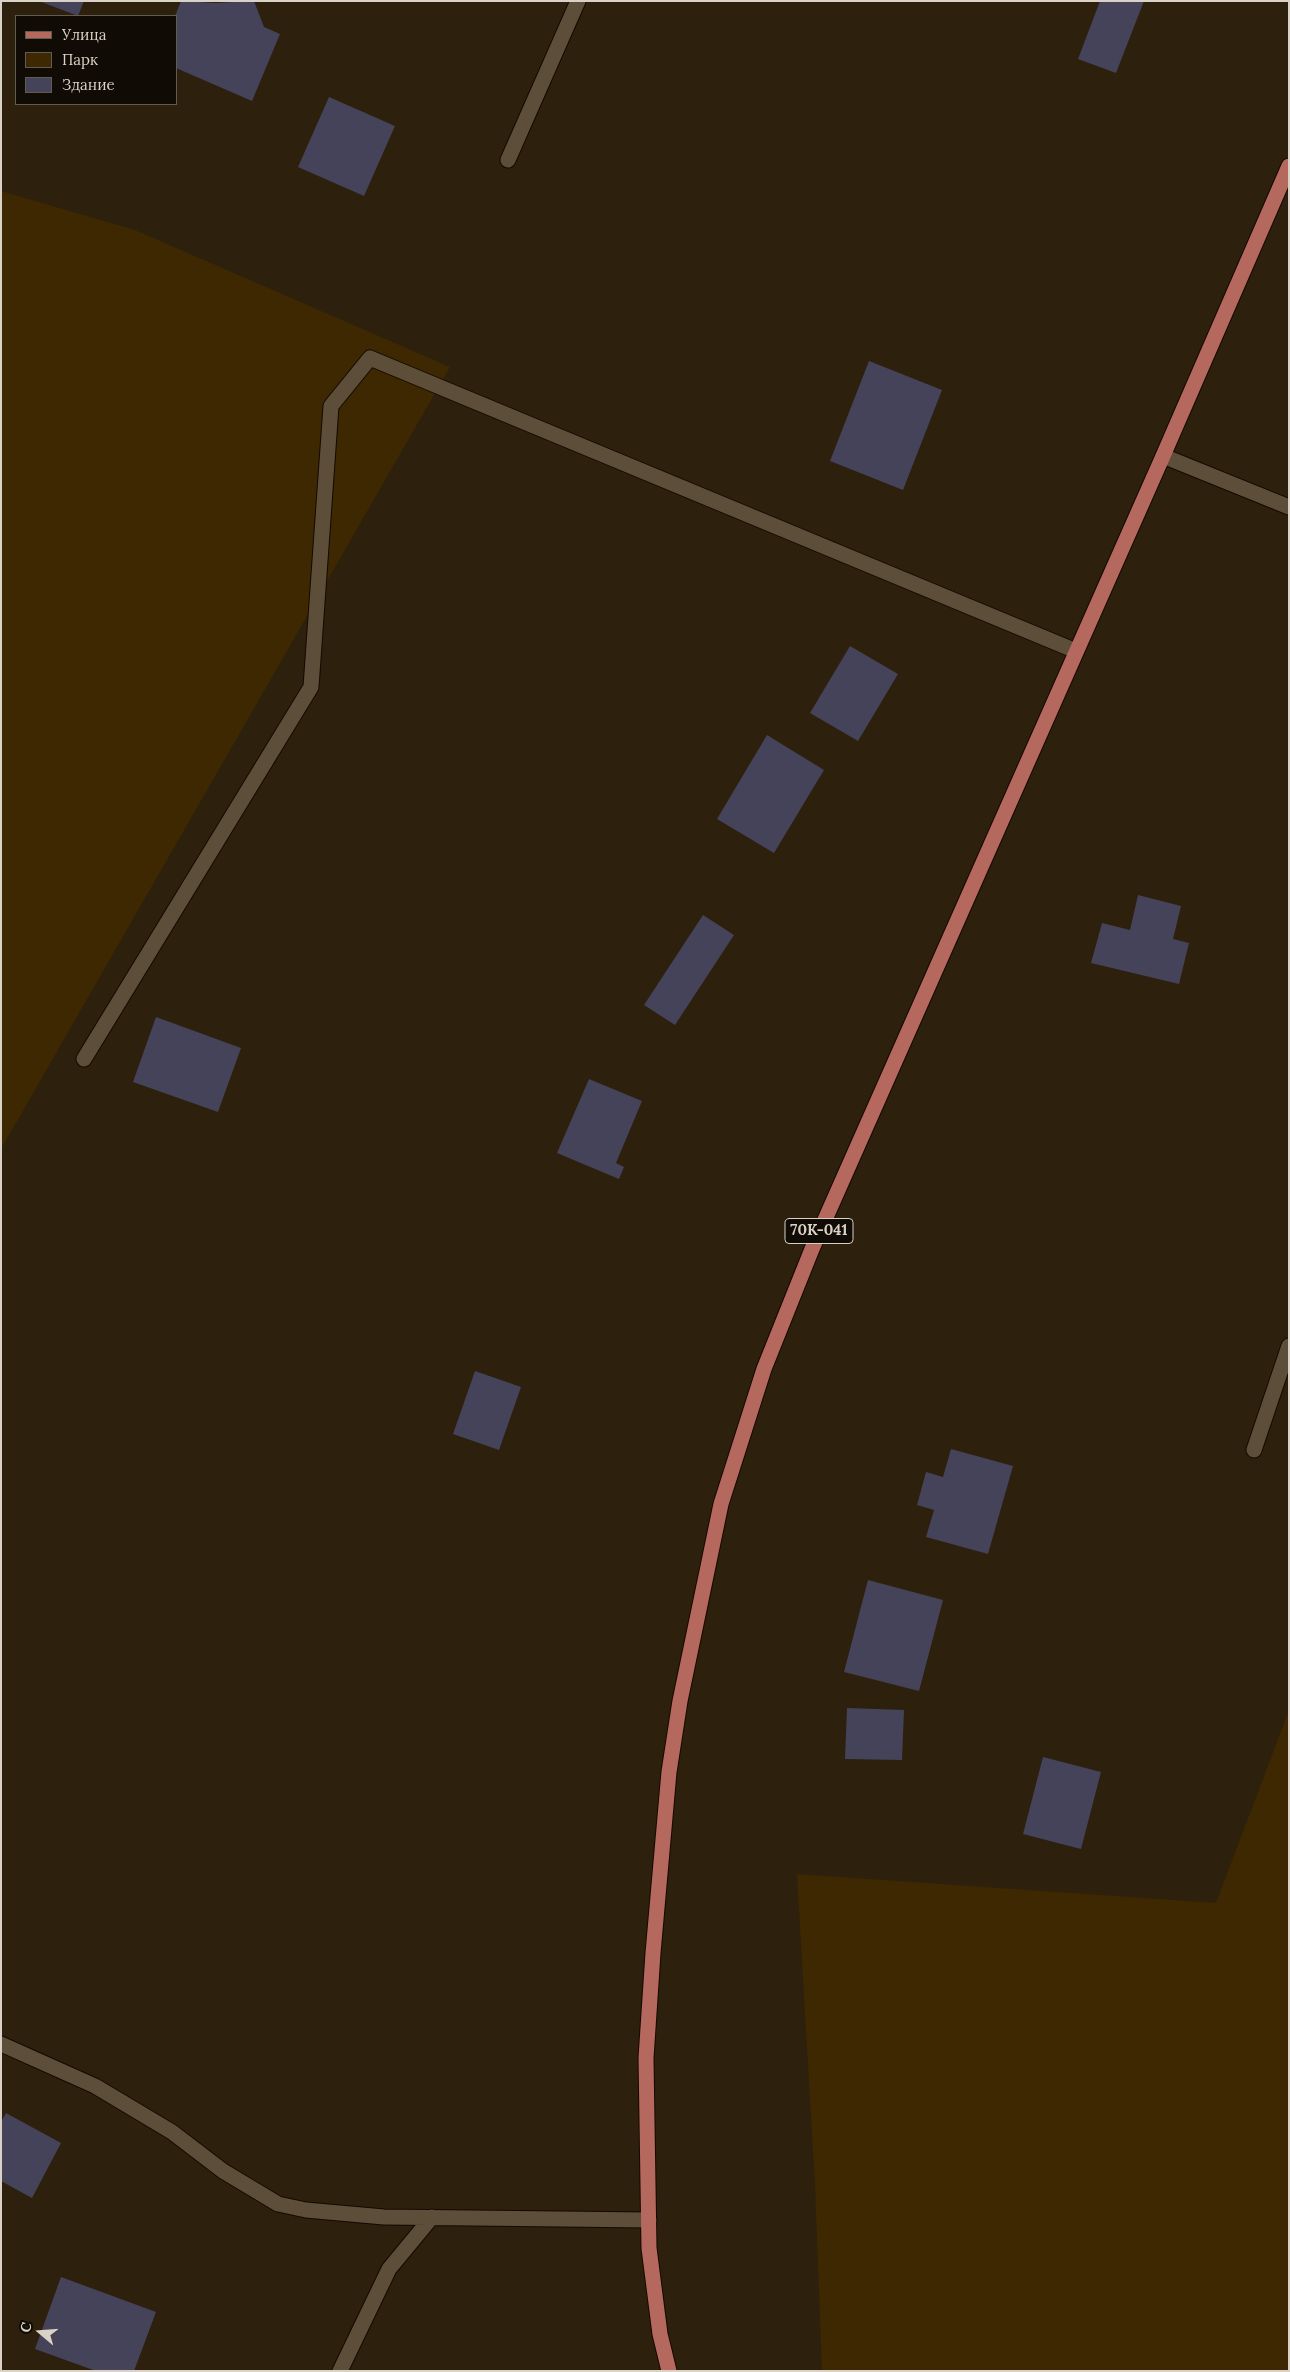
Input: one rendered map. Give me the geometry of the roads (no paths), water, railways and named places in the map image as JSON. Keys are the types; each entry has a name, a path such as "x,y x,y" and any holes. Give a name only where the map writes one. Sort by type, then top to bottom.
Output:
{"main road":[{"name":"70К-041","path":"669,2371 660,2334 650,2248 646,2058 669,1772 680,1701 721,1504 764,1369 812,1249 1163,456 1289,166"}],"street":[{"path":"508,160 578,1"},
{"path":"84,1059 311,687 330,406 370,358 1076,651"},
{"path":"1163,456 1289,507"},
{"path":"1254,1450 1289,1346"},
{"path":"1,2044 95,2086 172,2132 223,2171 278,2204 306,2210 364,2215 649,2220"},
{"path":"340,2371 389,2270 432,2217"}]}
